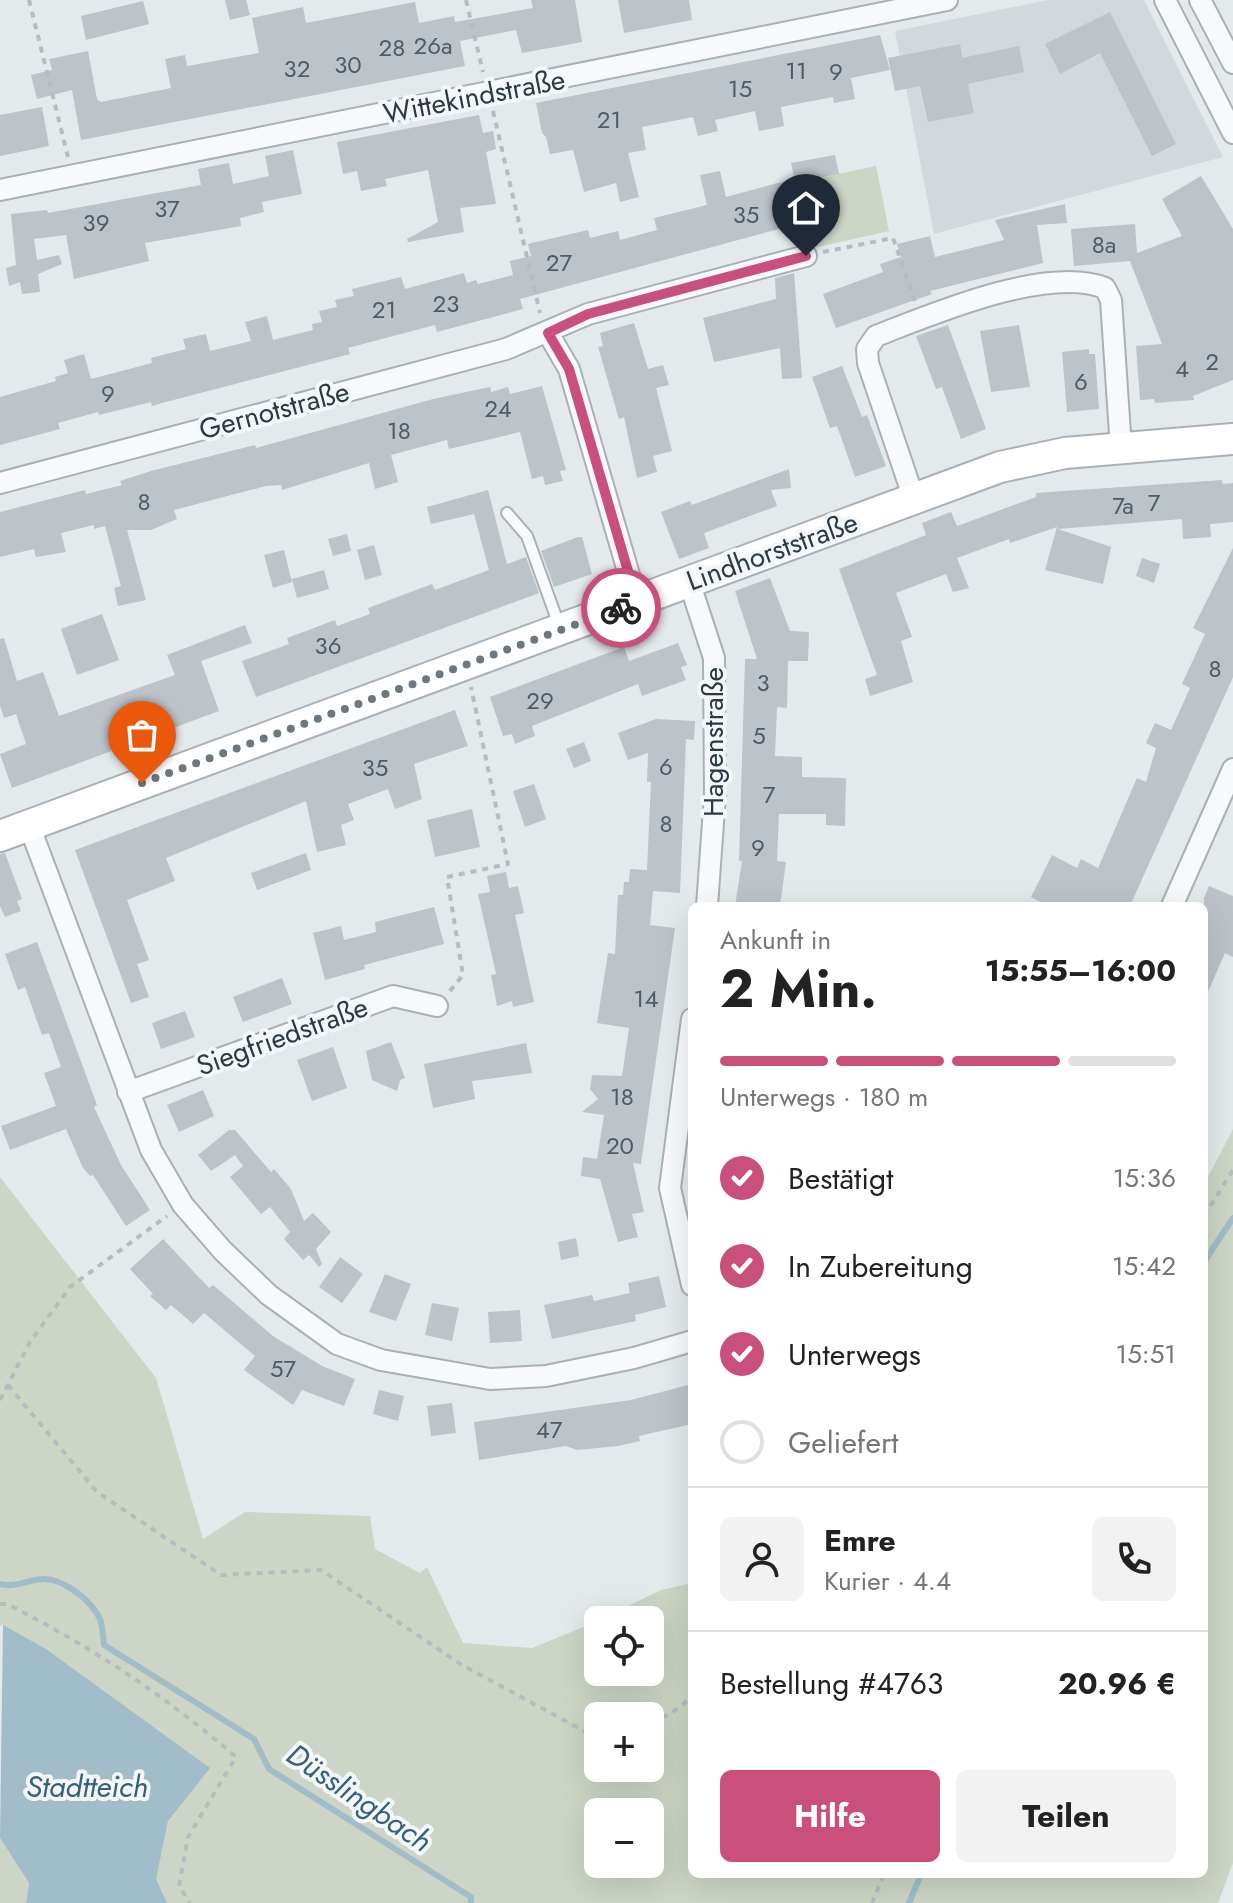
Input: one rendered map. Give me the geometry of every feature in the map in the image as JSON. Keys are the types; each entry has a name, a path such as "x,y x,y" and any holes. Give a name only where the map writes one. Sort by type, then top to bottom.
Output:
{"street":[{"name":"Wittekindstraße","path":"0,190 947,0"},
{"path":"1165,0 1233,133"},
{"path":"1200,0 1233,63"},
{"name":"Gernotstraße","path":"0,483 506,349 588,314 806,256"},
{"path":"914,499 868,363 867,349 876,336 1003,292 1040,285 1093,283 1105,288 1111,300 1121,449"},
{"path":"548,333 569,369 637,602"},
{"name":"Lindhorststraße","path":"0,836 689,581 1031,459 1233,439"},
{"name":"Hagenstraße","path":"689,581 714,658 715,795 707,902"},
{"path":"1174,902 1233,769"},
{"path":"29,825 151,1150 183,1205 223,1251 269,1295 337,1344 381,1360 490,1379 546,1376 634,1358 688,1342"},
{"name":"Siegfriedstraße","path":"128,1092 393,996 437,1006"},
{"path":"688,1050 670,1188 688,1267"}],"lane":[{"path":"507,513 521,524 527,536 561,630"}],"path":[{"path":"29,0 73,175"},
{"path":"466,0 537,303 548,333"},
{"path":"806,256 893,238 921,319"},
{"path":"437,1006 463,975 447,877 508,864 466,665"},
{"path":"1208,1210 1233,1170"},
{"path":"0,1400 30,1342 70,1287 183,1205"},
{"path":"8,1385 97,1492 221,1575 321,1570 462,1665 584,1731"},
{"path":"0,1604 7,1604 84,1643 197,1723 236,1757 188,1837 179,1886 190,1903"},
{"path":"664,1716 688,1700"},
{"path":"872,1903 882,1878"}],"shaded area":[{"path":"1048,0 1144,0 1223,157 934,234 895,31"}],"green space":[{"path":"876,166 889,231 809,249 796,183"},
{"path":"1233,1129 1233,1863 1218,1903 167,1903 155,1879 168,1821 3,1625 0,1626 0,1177 156,1378 203,1539 245,1512 370,1516 375,1549 420,1573 427,1567 463,1643 532,1648 584,1627 584,1686 664,1686 664,1606 628,1606 661,1590 688,1584 688,1878 1208,1878 1208,1177"},
{"path":"0,1838 29,1883 26,1903 0,1903"}],"water":[{"name":"Stadtteich","path":"3,1625 46,1649 210,1768 168,1821 156,1879 167,1903 26,1903 29,1883 0,1838"}],"building":[{"path":"225,0 246,0 250,15 230,20"},
{"path":"531,0 575,0 582,42 522,53 516,30 460,41 465,66 81,140 72,90 37,99 31,75 52,70 49,59 88,51 97,99 101,102 171,88 165,59 185,55 187,66 259,53 252,18 303,7 306,23 415,2 419,23 454,16 455,22 533,8"},
{"path":"618,0 689,0 692,20 624,33"},
{"path":"143,1 149,24 86,40 81,16"},
{"path":"1110,12 1176,144 1152,156 1100,53 1060,74 1045,44"},
{"path":"880,35 890,70 851,78 855,99 834,103 833,97 781,107 784,126 759,131 755,111 715,120 718,131 698,136 693,117 642,127 646,150 628,153 639,197 620,202 616,183 584,192 573,150 550,154 542,133 536,103"},
{"path":"960,44 962,58 1019,46 1024,72 968,84 974,113 928,122 920,86 895,91 888,58"},
{"path":"42,107 49,146 0,156 0,115"},
{"path":"479,115 483,133 493,131 496,149 486,152 496,204 460,208 464,232 408,242 407,239 438,222 428,170 385,179 387,186 361,191 357,171 343,174 337,142"},
{"path":"293,150 302,194 262,202 264,212 240,218 241,226 145,243 149,261 74,279 66,235 34,239 37,260 59,255 62,264 38,274 40,292 22,294 20,282 9,286 6,268 16,265 11,214 47,210 48,213 201,185 198,169 229,163 233,184 269,176 265,156"},
{"path":"835,155 839,174 795,182 791,163"},
{"path":"720,171 726,197 785,181 790,203 790,226 520,299 523,309 437,332 435,325 348,348 350,354 152,406 151,402 99,415 98,412 58,423 60,429 0,445 0,397 56,381 55,377 68,373 64,360 84,354 91,379 152,363 151,358 186,349 183,339 206,334 210,351 251,341 245,322 267,316 273,340 313,330 312,324 322,322 319,311 337,307 335,300 354,296 352,289 401,277 405,289 464,273 467,283 476,280 478,284 513,275 510,261 531,256 528,244 588,230 590,238 618,231 620,240 657,230 654,218 707,205 700,175"},
{"path":"1201,176 1233,229 1233,380 1193,396 1194,400 1155,403 1154,399 1140,400 1136,346 1162,344 1130,261 1074,266 1071,229 1135,224 1137,253 1182,236 1162,199"},
{"path":"1065,204 1067,223 1037,225 1043,263 930,291 932,294 836,328 823,294 883,272 880,264 901,257 897,244 930,236 935,257 1004,240 995,220"},
{"path":"794,273 802,378 782,379 780,348 714,362 703,318 776,299 775,278"},
{"path":"634,323 648,369 663,365 669,385 656,388 672,451 653,456 657,472 637,478 624,417 619,419 598,347 603,346 600,333"},
{"path":"948,325 986,429 961,439 942,387 936,389 916,336"},
{"path":"1019,325 1030,387 991,392 980,331"},
{"path":"1089,349 1089,354 1095,354 1099,409 1067,412 1062,352"},
{"path":"842,366 862,417 867,415 886,466 855,477 837,426 830,428 812,377"},
{"path":"542,386 566,470 560,471 563,481 545,485 543,476 532,479 520,432 449,449 447,440 391,455 398,482 375,489 369,463 282,490 281,485 266,486 174,510 177,519 151,530 127,530 146,600 118,606 114,588 121,586 105,526 94,529 94,525 61,533 66,552 36,557 34,549 0,557 0,512 85,490 86,494 122,485 120,481 151,471 255,445 256,448 433,399 490,387 491,392 508,387 510,394"},
{"path":"789,469 791,488 771,490 777,506 704,533 709,548 679,559 661,512 690,501 692,505"},
{"path":"1222,480 1223,484 1233,483 1233,522 1210,524 1211,537 1183,539 1182,519 1058,529 1111,547 1103,584 1045,570 1057,527 1010,543 1009,539 957,558 969,588 953,592 946,574 896,593 912,637 901,641 913,682 870,696 865,679 877,675 839,569 926,535 922,523 951,512 957,526 1036,497 1036,493"},
{"path":"488,490 507,564 526,557 539,593 256,697 242,661 289,644 287,638 335,620 337,626 370,614 368,608 432,584 435,590 489,570 474,514 431,524 427,507"},
{"path":"347,534 351,551 333,556 328,539"},
{"path":"582,537 592,574 554,587 541,551"},
{"path":"374,545 382,575 365,580 357,550"},
{"path":"1233,548 1233,677 1132,902 1040,902 1031,897 1052,855 1077,868 1081,859 1098,868 1137,778 1146,782 1156,748 1146,743 1155,723 1171,730 1190,688 1182,684 1205,634 1193,628"},
{"path":"284,550 292,582 273,588 264,555"},
{"path":"1142,558 1160,564 1154,583 1136,576"},
{"path":"324,570 329,589 297,598 292,579"},
{"path":"770,578 790,631 809,632 808,661 788,661 787,708 777,707 775,756 802,757 802,777 846,778 845,826 826,825 826,814 779,814 777,861 786,862 781,902 736,902 742,861 739,861 745,659 757,659 735,591"},
{"path":"102,614 119,660 77,675 61,629"},
{"path":"245,625 252,643 201,661 219,711 12,788 0,754 26,744 16,714 4,718 0,705 0,639 4,638 17,681 43,672 59,716 175,675 167,655"},
{"path":"678,643 687,665 681,667 686,680 642,696 638,684 532,726 535,736 515,744 512,734 503,736 490,697 624,647 629,661"},
{"path":"455,710 468,746 414,764 422,799 395,809 388,789 348,804 354,820 341,825 346,845 317,852 306,801 166,858 175,881 127,900 149,960 137,964 149,997 131,1003 75,850"},
{"path":"656,719 695,721 694,740 686,739 680,893 653,891 650,925 675,928 641,1164 633,1163 644,1212 632,1214 638,1237 618,1242 600,1179 581,1176 583,1157 597,1159 604,1115 582,1112 598,1099 590,1089 592,1075 622,1076 629,1028 597,1023 608,953 615,954 618,895 623,895 624,882 629,882 630,869 647,870 651,782 647,782 648,753 628,760 618,733"},
{"path":"584,742 591,761 574,768 566,749"},
{"path":"534,784 546,819 525,827 513,791"},
{"path":"472,809 480,847 435,857 427,820"},
{"path":"5,853 22,899 17,901 21,911 5,917 0,906 0,854"},
{"path":"306,853 311,870 257,890 251,873"},
{"path":"506,872 509,888 518,886 524,913 515,915 534,1002 513,1007 512,1001 497,1006 491,975 496,974 478,894 490,892 487,876"},
{"path":"1209,886 1233,896 1233,957 1225,953 1208,992 1208,902 1204,902"},
{"path":"434,907 444,944 364,965 365,969 325,980 313,933 341,926 344,940 376,932 375,922"},
{"path":"37,942 97,1105 94,1107 121,1165 150,1210 126,1226 93,1175 90,1176 83,1168 66,1129 10,1150 1,1126 56,1106 44,1073 61,1067 49,1033 42,1035 25,987 18,990 5,954"},
{"path":"282,978 292,1004 243,1022 233,997"},
{"path":"185,1011 195,1037 161,1049 152,1023"},
{"path":"391,1042 405,1078 400,1080 397,1091 372,1080 366,1051"},
{"path":"526,1043 532,1073 472,1081 475,1099 433,1108 424,1064"},
{"path":"333,1047 347,1088 312,1101 297,1060"},
{"path":"203,1090 214,1116 179,1132 167,1105"},
{"path":"229,1130 235,1130 271,1172 274,1169 291,1189 304,1221 313,1213 331,1232 316,1249 322,1264 319,1267 309,1255 303,1260 284,1239 290,1232 270,1207 261,1214 230,1177 243,1166 235,1155 211,1171 198,1155"},
{"path":"576,1238 579,1256 561,1260 558,1242"},
{"path":"163,1239 209,1288 213,1285 273,1336 322,1366 355,1379 344,1406 302,1390 293,1405 244,1370 255,1356 204,1313 193,1324 171,1305 166,1310 150,1296 153,1294 130,1269"},
{"path":"340,1257 363,1274 342,1303 319,1287"},
{"path":"385,1274 411,1284 396,1321 369,1312"},
{"path":"659,1276 666,1307 635,1315 636,1321 552,1339 544,1305 592,1295 594,1301 630,1293 628,1283"},
{"path":"432,1303 459,1308 452,1341 425,1335"},
{"path":"520,1310 522,1341 490,1343 488,1312"},
{"path":"688,1385 688,1425 639,1436 640,1441 618,1446 577,1450 566,1446 479,1460 474,1422 631,1400"},
{"path":"379,1390 404,1396 398,1421 373,1414"},
{"path":"452,1403 456,1433 431,1436 427,1406"}],"waterway":[{"path":"1208,1256 1233,1218"},
{"name":"Düsslingbach","path":"0,1584 44,1579 76,1592 91,1605 100,1619 104,1645 254,1739 269,1769 471,1897 471,1903"},
{"path":"909,1903 919,1878"}],"way so far":[{"path":"142,783 621,608"}],"route":[{"path":"621,608 637,602 569,369 548,333 588,314 806,256"}]}
